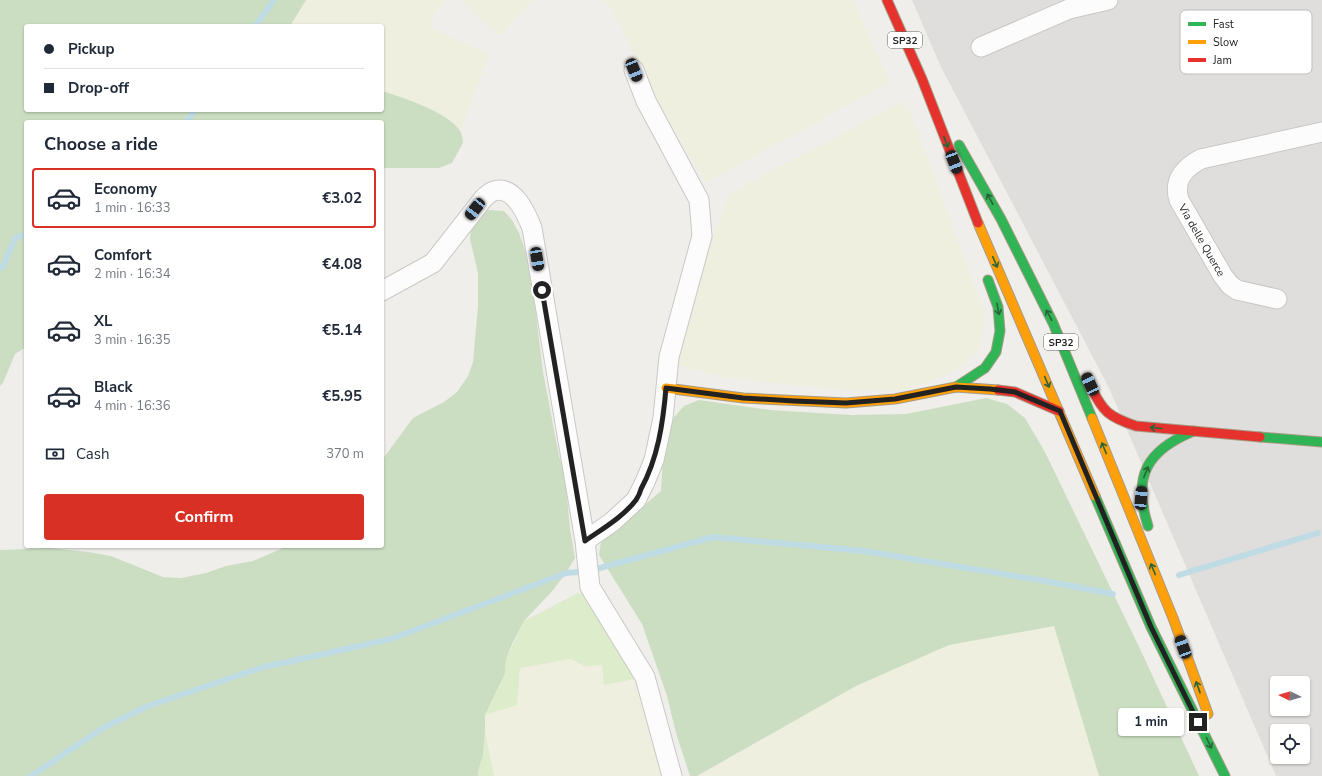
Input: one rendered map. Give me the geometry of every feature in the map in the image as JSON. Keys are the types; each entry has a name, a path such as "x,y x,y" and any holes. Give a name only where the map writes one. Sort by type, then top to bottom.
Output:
{"main road":[{"name":"SP32","path":"887,0 922,79 970,204 1060,411 1151,627 1225,776"},
{"name":"SP32","path":"922,79 1001,219 1053,323 1173,618 1212,726"},
{"path":"970,204 980,250"},
{"path":"956,387 985,368 996,352 1000,331 998,307 986,272"},
{"path":"1063,349 1086,377 1099,405 1106,414 1116,419 1136,426 1322,442"},
{"path":"666,388 751,398 846,403 895,399 956,387 1015,392 1060,411"},
{"path":"1151,535 1144,515 1141,498 1142,481 1148,465 1156,454 1166,445 1195,431"},
{"path":"1160,562 1173,618"},
{"path":"1218,740 1231,776"}],"street":[{"path":"981,47 1069,9 1108,0"},
{"path":"585,541 612,522 636,500 654,460 663,418 669,357 702,236 699,200 646,101 634,70"},
{"name":"Via delle Querce","path":"1277,300 1237,290 1230,285 1223,276 1179,200 1177,183 1186,169 1201,158 1322,132"},
{"path":"384,290 433,263 483,199 493,191 504,191 514,197 524,210 532,228 585,541 590,587 645,677 672,776"}],"shaded area":[{"path":"912,0 1322,0 1322,776 1276,776 1271,764 1310,764 1310,724 1270,724 1270,762 1109,388 941,67"}],"green space":[{"path":"0,0 306,0 291,24 24,24 24,112 384,112 384,92 425,106 455,124 460,131 463,143 452,163 439,168 384,168 384,120 24,120 24,348 15,354 3,383 0,386"},
{"path":"306,0 447,0 432,16 433,28 489,54 461,131 450,120 441,114 384,92 384,24 291,24"},
{"path":"462,0 533,0 500,36"},
{"path":"604,0 853,0 890,82 706,183 658,105 616,17"},
{"path":"901,102 912,115 986,318 979,350 960,368 937,379 907,390 842,390 728,378 676,365 709,249 729,194"},
{"path":"488,210 504,211 512,220 519,233 526,253 534,298 543,372 559,456 565,475 570,529 575,558 554,589 524,621 512,644 506,659 505,673 485,715 483,755 478,776 0,776 0,550 48,548 89,552 111,556 163,577 181,578 206,573 226,566 253,561 283,548 384,548 384,457 413,418 444,402 457,392 468,376 473,362 478,306 478,273 470,239 471,227 478,216"},
{"path":"986,398 1007,404 1025,418 1045,452 1141,651 1199,776 1099,776 1054,626 949,645 856,686 697,776 690,776 676,733 667,696 642,624 599,555 601,542 661,491 664,440 673,418 684,406 699,400 770,410 852,415 906,414"},
{"path":"578,593 595,596 645,677 604,685 602,665 584,666 571,659 520,668 517,705 485,715 505,673 506,659 524,621"},
{"path":"1054,626 1099,776 699,776 856,686 949,645"},
{"path":"571,659 584,666 602,665 604,684 645,677 672,776 494,776 485,731 485,715 517,705 520,668"},
{"path":"485,731 494,776 478,776 483,755"}],"waterway":[{"path":"256,24 274,0"},
{"path":"188,120 194,112"},
{"path":"0,268 4,265 15,238 24,235"},
{"path":"1179,575 1318,533"},
{"path":"31,776 103,728 148,706 260,668 391,639 566,573 589,571 713,537 864,551 1045,581 1113,594"}],"traffic: fast":[{"path":"959,145 1001,219 1053,323 1092,418"},
{"path":"956,387 985,368 996,352 1000,331 998,307 988,280"},
{"path":"1148,526 1143,508 1142,493 1143,479 1147,467 1155,456 1165,447 1178,438 1194,431"},
{"path":"1260,437 1322,442"},
{"path":"1095,496 1151,627 1225,776"}],"traffic: slow":[{"path":"978,223 1095,496"},
{"path":"666,388 743,398 846,403 895,399 956,387 998,390"},
{"path":"1092,418 1173,618 1208,714"}],"traffic: jam":[{"path":"887,0 922,79 978,223"},
{"path":"1091,387 1103,408 1119,420 1136,426 1260,437"},
{"path":"998,390 1015,392 1059,411"}],"route":[{"path":"542,290 585,541 612,522 636,500 641,491 654,460 663,418 666,388 743,398 846,403 895,399 956,387 1015,392 1060,411 1151,627 1198,722"}]}
